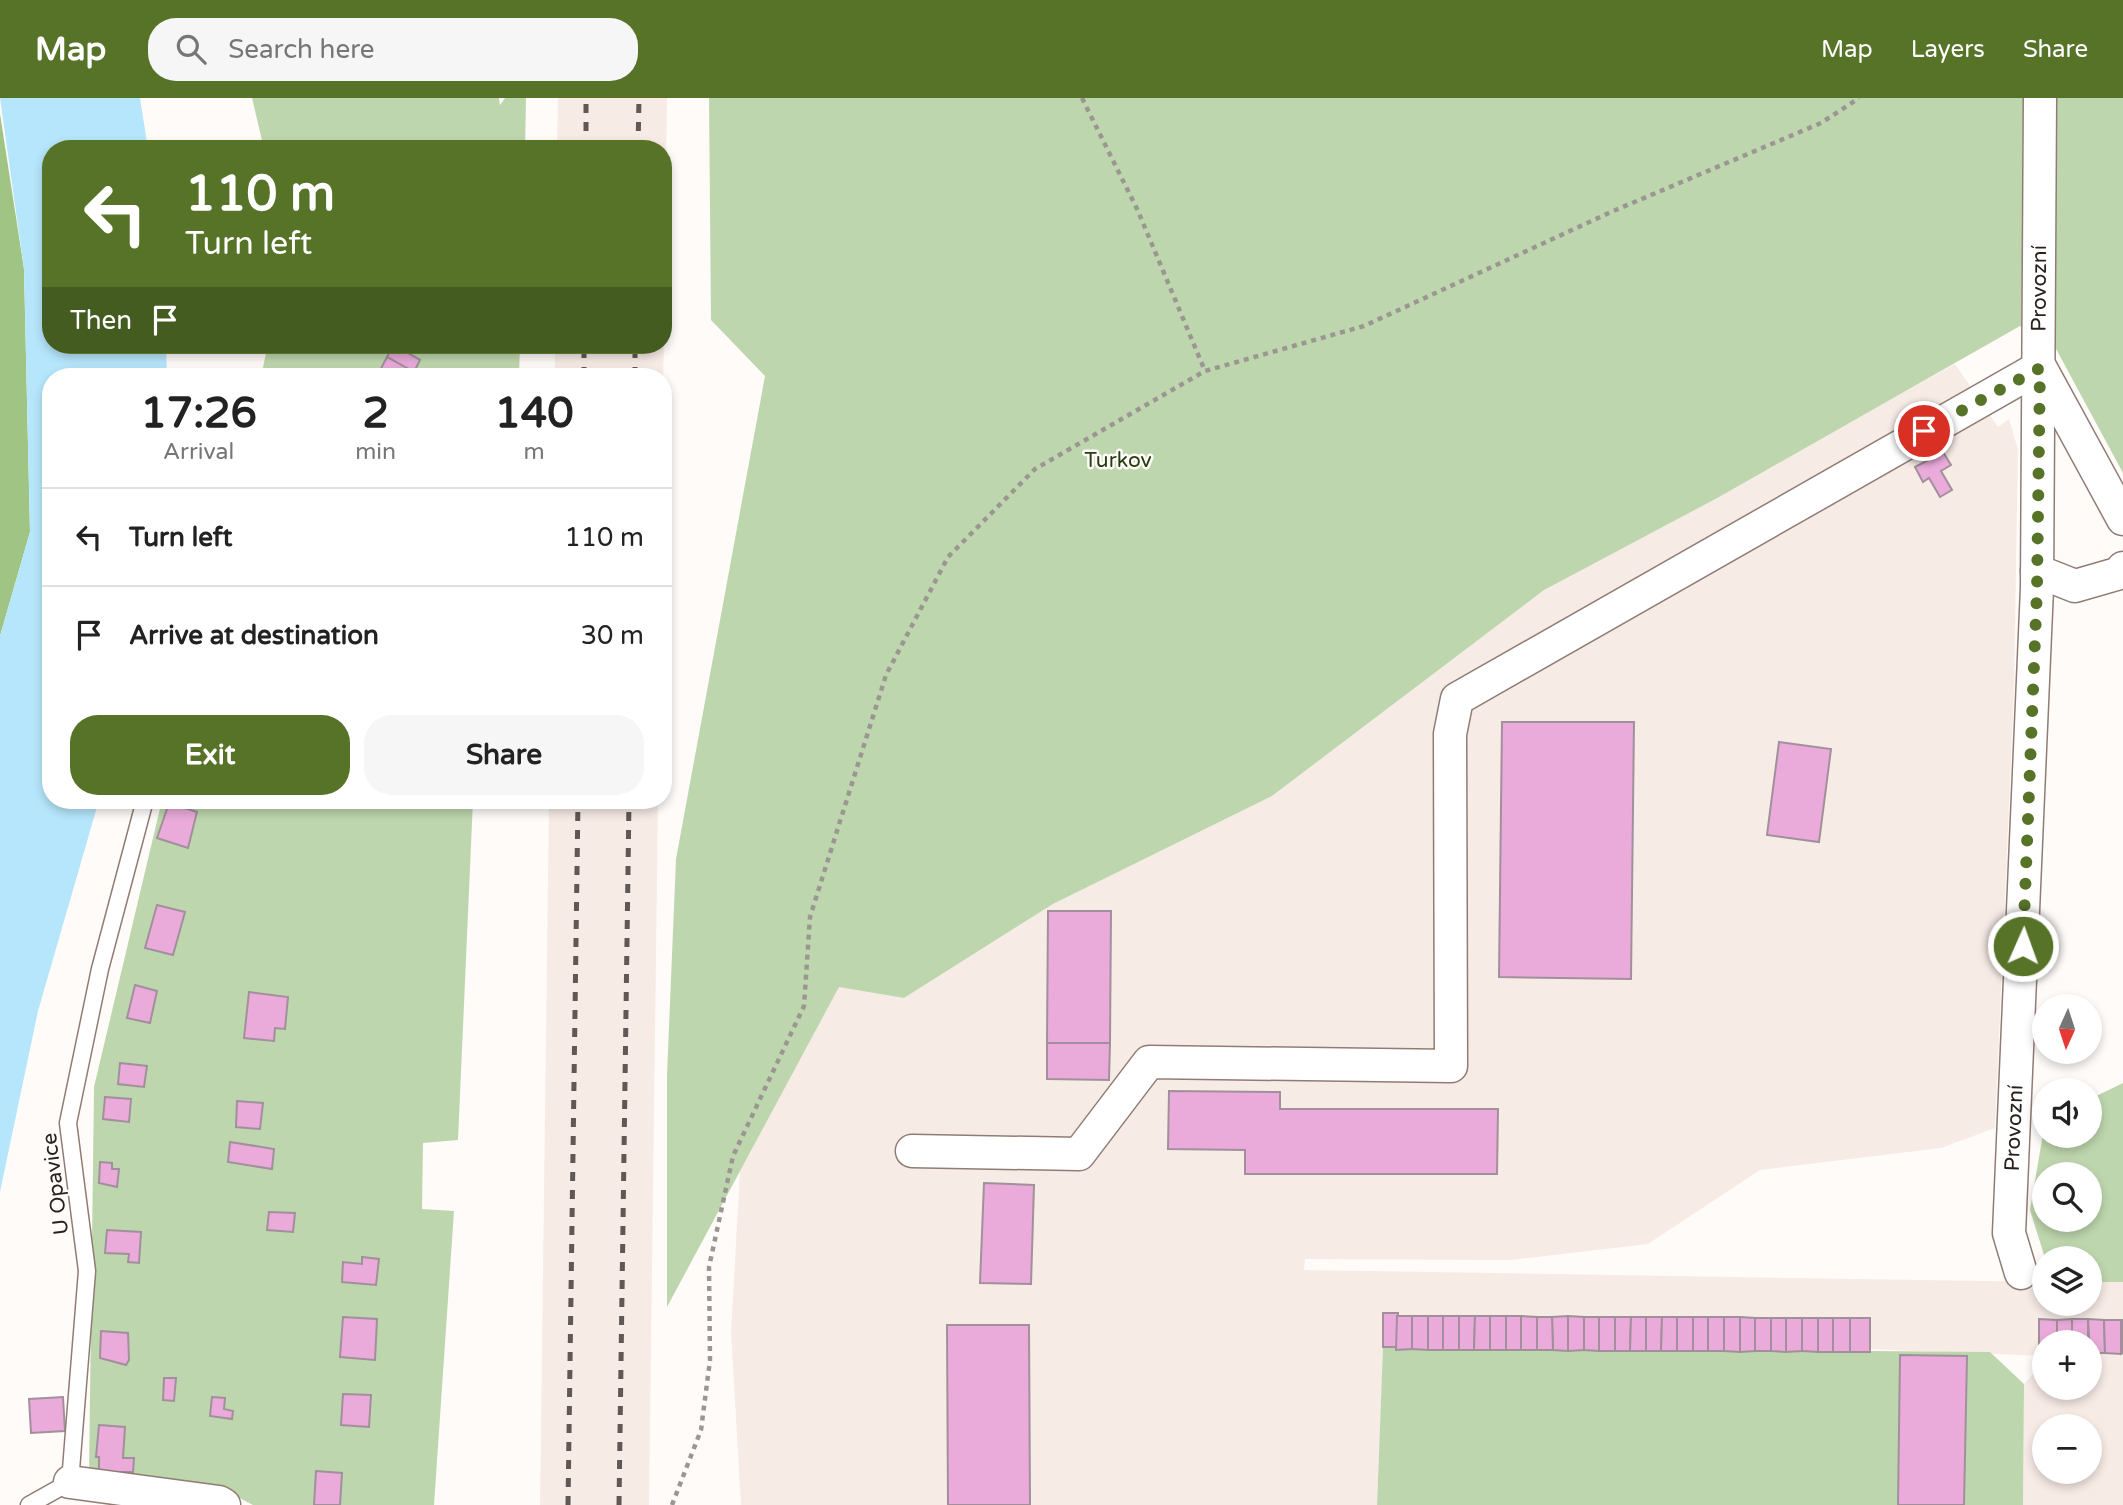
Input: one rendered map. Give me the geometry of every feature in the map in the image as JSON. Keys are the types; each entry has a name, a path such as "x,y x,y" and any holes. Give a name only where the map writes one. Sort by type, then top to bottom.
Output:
{"street":[{"name":"Provozní","path":"2021,1273 2009,1233 2016,1138 2037,570 2040,98"},
{"path":"912,1151 1079,1154 1149,1062 1451,1066 1450,734 1457,699 2040,368 2123,519"},
{"path":"2037,570 2075,586 2120,573 2123,568"},
{"path":"70,1482 219,1502 224,1505"}],"lane":[{"name":"U Opavice","path":"70,1482 86,1271 68,1123 100,969 143,809"},
{"path":"29,1505 70,1482"}],"path":[{"path":"1082,98 1138,211 1205,371"},
{"path":"672,1505 701,1430 710,1360 709,1267 733,1156 804,1006 810,917 886,675 948,557 1034,469 1205,371 1259,358 1364,326 1611,212 1821,123 1859,98"}],"shaded area":[{"path":"558,98 667,98 666,140 557,140"},
{"path":"555,354 664,354 663,368 555,368"},
{"path":"1955,364 1998,427 2009,419 2018,450 2014,687 1995,1128 1941,1148 1760,1170 1648,1244 1510,1260 1305,1259 1304,1270 2032,1282 2032,1316 2102,1316 2102,1282 2123,1282 2123,1505 2023,1505 2024,1384 2032,1375 2032,1400 2102,1400 2102,1330 2032,1330 2032,1356 1866,1349 1383,1347 1377,1505 741,1505 731,1332 740,1171 839,986 904,998 1053,904 1272,796 1544,590"},
{"path":"549,809 658,809 649,1505 540,1505"}],"green space":[{"path":"252,98 499,98 500,105 505,98 526,98 525,140 262,140"},
{"name":"Turkov","path":"709,98 2123,98 2123,473 2055,347 2020,326 1719,497 1544,590 1272,796 1053,904 904,998 839,987 667,1307 667,1075 676,859 765,376 711,320"},
{"path":"0,114 24,269 30,532 0,636"},
{"path":"266,354 520,354 519,368 263,368"},
{"path":"160,809 473,809 458,1140 423,1143 422,1209 454,1211 434,1505 253,1505 220,1488 89,1474 94,1087"},
{"path":"2123,1083 2123,1282 2102,1282 2102,1246 2041,1246 2037,1232 2102,1232 2102,1162 2038,1162 2041,1148 2102,1148 2102,1093"},
{"path":"1383,1347 1990,1352 2024,1384 2023,1505 1377,1505"}],"water":[{"path":"0,98 140,98 147,140 42,140 42,354 166,354 167,368 42,368 42,809 96,809 38,1011 0,1192 0,636 30,532 24,269"}],"building":[{"path":"389,354 410,354 420,360 416,368 407,368 387,357"},
{"path":"387,357 407,368 381,368"},
{"path":"1943,452 1951,465 1941,471 1952,490 1940,497 1929,478 1923,482 1915,467"},
{"path":"1502,722 1634,722 1631,979 1499,977"},
{"path":"1779,742 1831,749 1819,842 1767,835"},
{"path":"167,809 197,812 188,848 157,838"},
{"path":"157,905 185,912 173,955 145,948"},
{"path":"1048,911 1111,911 1110,1043 1047,1043"},
{"path":"135,985 157,991 150,1023 127,1018"},
{"path":"249,992 288,997 285,1029 275,1028 274,1041 244,1038"},
{"path":"1047,1043 1110,1043 1109,1080 1047,1079"},
{"path":"120,1063 147,1066 144,1087 118,1084"},
{"path":"1169,1091 1280,1092 1280,1109 1498,1109 1497,1174 1245,1174 1245,1150 1168,1149"},
{"path":"105,1097 131,1099 129,1122 103,1119"},
{"path":"237,1101 263,1103 260,1129 236,1127"},
{"path":"230,1142 274,1149 272,1169 228,1162"},
{"path":"100,1162 112,1163 112,1169 119,1169 117,1187 99,1183"},
{"path":"984,1183 1034,1185 1031,1284 980,1283"},
{"path":"269,1212 295,1213 293,1232 267,1230"},
{"path":"107,1230 141,1232 139,1263 128,1262 129,1254 105,1253"},
{"path":"362,1257 379,1259 376,1285 342,1282 343,1262 362,1264"},
{"path":"1383,1313 1398,1313 1397,1347 1383,1347"},
{"path":"1397,1316 1412,1316 1412,1349 1396,1350"},
{"path":"1412,1316 1428,1316 1428,1350 1412,1349"},
{"path":"1428,1316 1443,1316 1443,1350 1428,1350"},
{"path":"1443,1316 1459,1316 1459,1350 1443,1350"},
{"path":"1459,1316 1475,1316 1474,1350 1459,1350"},
{"path":"1475,1316 1490,1316 1490,1350 1474,1350"},
{"path":"1490,1316 1506,1316 1506,1350 1490,1350"},
{"path":"1506,1316 1521,1316 1521,1350 1506,1350"},
{"path":"1521,1316 1537,1317 1537,1350 1521,1350"},
{"path":"1568,1316 1584,1317 1584,1350 1568,1351"},
{"path":"1568,1316 1568,1351 1553,1350 1552,1317"},
{"path":"343,1317 377,1319 375,1360 340,1357"},
{"path":"1537,1317 1552,1317 1553,1350 1537,1350"},
{"path":"1584,1317 1599,1317 1599,1351 1584,1350"},
{"path":"1599,1317 1615,1317 1615,1351 1599,1351"},
{"path":"1615,1317 1631,1317 1630,1351 1615,1351"},
{"path":"1631,1317 1646,1317 1646,1351 1630,1351"},
{"path":"1646,1317 1662,1317 1661,1351 1646,1351"},
{"path":"1662,1317 1677,1317 1677,1351 1661,1351"},
{"path":"1677,1317 1693,1317 1693,1351 1677,1351"},
{"path":"1693,1317 1708,1317 1708,1351 1693,1351"},
{"path":"1708,1317 1724,1317 1724,1351 1708,1351"},
{"path":"1724,1317 1740,1317 1740,1352 1724,1351"},
{"path":"1740,1317 1755,1318 1755,1351 1740,1352"},
{"path":"1755,1318 1771,1318 1771,1351 1755,1351"},
{"path":"1771,1318 1786,1318 1786,1352 1771,1351"},
{"path":"1786,1318 1802,1318 1802,1351 1786,1352"},
{"path":"1802,1318 1818,1318 1818,1352 1802,1351"},
{"path":"1818,1318 1833,1318 1833,1352 1818,1352"},
{"path":"1833,1318 1850,1318 1850,1352 1833,1352"},
{"path":"1850,1318 1870,1318 1870,1352 1850,1352"},
{"path":"2039,1319 2057,1320 2057,1330 2039,1330"},
{"path":"2072,1319 2088,1319 2088,1330 2072,1330"},
{"path":"2072,1319 2072,1330 2057,1330 2057,1320"},
{"path":"2088,1319 2104,1320 2105,1353 2102,1353 2102,1330 2089,1330"},
{"path":"2104,1320 2121,1320 2121,1354 2105,1353"},
{"path":"2121,1320 2123,1353 2121,1354"},
{"path":"947,1325 1029,1325 1030,1505 948,1505"},
{"path":"101,1331 128,1333 129,1360 126,1365 100,1358"},
{"path":"1900,1355 1967,1356 1964,1505 1898,1505"},
{"path":"164,1378 176,1378 174,1401 163,1400"},
{"path":"343,1394 371,1395 369,1427 341,1425"},
{"path":"63,1397 65,1431 31,1433 29,1399"},
{"path":"212,1397 225,1398 224,1409 233,1411 232,1419 210,1416"},
{"path":"99,1425 125,1427 123,1458 134,1458 133,1472 99,1472 99,1457 96,1457"},
{"path":"316,1471 342,1473 340,1505 314,1505"}],"railway":[{"path":"586,98 586,140"},
{"path":"638,140 639,98"},
{"path":"584,354 584,368"},
{"path":"635,354 635,368"},
{"path":"568,1505 578,809"},
{"path":"619,1505 629,809"}],"route":[{"path":"1924,431 2040,368 2037,589 2023,946"}]}
